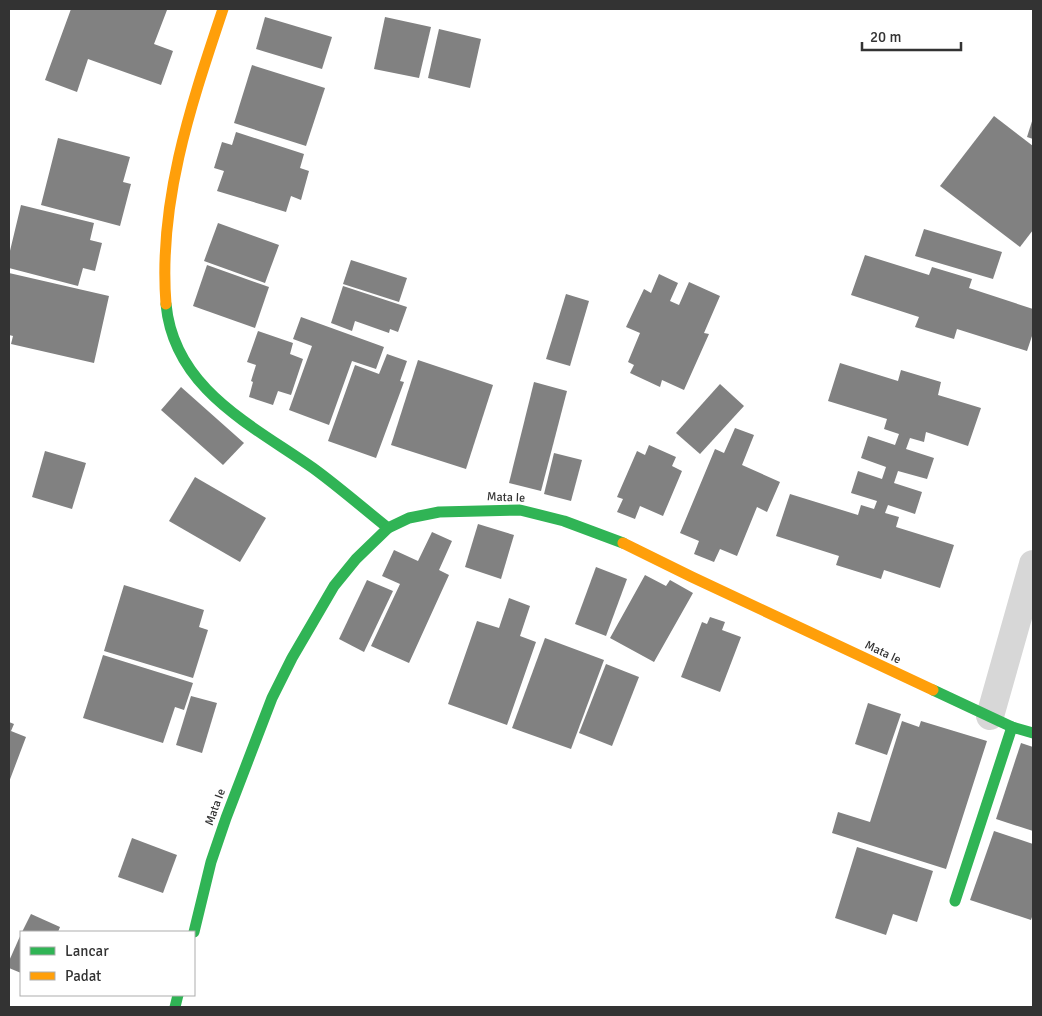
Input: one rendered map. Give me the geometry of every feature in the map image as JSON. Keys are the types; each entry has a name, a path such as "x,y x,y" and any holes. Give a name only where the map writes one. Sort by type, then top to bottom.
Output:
{"street":[{"path":"223,9 191,102 178,152 171,190 163,265 167,318 173,340 179,353 206,388 239,420 324,476 388,528"},
{"name":"Mata Ie","path":"194,931 211,862 226,818 272,698 292,658 334,586 356,559 388,528 409,518 439,512 520,510 564,520 614,538 692,578 1001,722 1033,733"},
{"path":"955,901 1001,722 1033,564"}],"building":[{"path":"71,9 167,10 154,44 173,51 161,85 88,59 77,92 45,80"},
{"path":"265,17 332,37 322,69 256,49"},
{"path":"385,17 431,27 419,78 374,69"},
{"path":"439,29 481,39 470,88 428,78"},
{"path":"252,65 325,88 306,146 234,123"},
{"path":"994,116 1033,146 1033,230 1020,247 940,186"},
{"path":"1033,118 1033,139 1027,137"},
{"path":"236,132 304,154 300,168 309,171 301,200 291,196 286,212 217,191 224,171 214,168 222,142 232,145"},
{"path":"58,138 130,157 123,182 131,184 120,226 41,205"},
{"path":"21,205 94,223 90,240 102,243 95,271 83,268 78,286 9,268 9,255"},
{"path":"218,223 279,245 265,283 204,261"},
{"path":"924,229 1002,252 993,279 915,256"},
{"path":"865,255 929,275 932,267 972,279 969,288 1033,309 1033,333 1027,351 957,329 954,339 915,327 919,317 851,295"},
{"path":"351,260 407,278 399,302 343,284"},
{"path":"207,265 269,287 255,328 193,306"},
{"path":"9,273 109,296 94,363 11,344 13,336 9,335"},
{"path":"659,274 678,283 670,301 679,305 689,282 720,296 704,333 709,334 684,390 662,380 660,387 630,373 634,365 628,362 640,333 626,327 644,289 651,293"},
{"path":"343,286 407,307 398,332 390,329 389,333 355,321 352,331 331,323"},
{"path":"566,294 589,301 570,366 546,359"},
{"path":"301,317 384,347 376,369 352,361 329,425 289,410 312,346 293,339"},
{"path":"258,331 293,343 290,354 303,359 291,395 278,391 273,405 249,397 256,365 247,362"},
{"path":"387,354 407,361 400,381 404,382 376,458 328,441 355,365 379,374"},
{"path":"418,360 493,385 466,469 391,445"},
{"path":"840,363 898,381 901,370 941,382 938,395 981,408 968,446 926,432 924,442 910,438 906,449 934,458 927,479 898,471 894,483 922,492 915,514 888,505 885,513 899,517 896,527 954,545 940,588 884,570 881,579 836,565 839,556 776,536 790,494 858,515 861,505 874,509 877,501 851,493 858,471 882,479 886,467 861,458 868,436 895,445 899,434 884,429 887,419 828,401"},
{"path":"534,382 567,391 541,491 509,483"},
{"path":"720,384 744,406 700,454 676,433"},
{"path":"181,387 244,443 223,465 161,410"},
{"path":"735,428 754,435 742,465 780,482 767,512 757,507 737,556 720,549 714,562 694,554 699,541 680,533 715,449 724,453"},
{"path":"649,445 676,457 672,466 682,471 663,516 640,506 635,519 617,512 623,499 617,497 637,451 645,455"},
{"path":"45,451 86,463 72,509 32,497"},
{"path":"554,453 582,460 571,501 544,494"},
{"path":"195,477 266,518 240,562 169,521"},
{"path":"478,524 514,535 501,579 465,567"},
{"path":"432,532 452,541 439,570 449,575 409,663 371,646 400,584 382,576 394,550 418,561"},
{"path":"596,567 627,579 606,636 575,624"},
{"path":"645,575 666,586 670,580 693,593 654,662 610,638"},
{"path":"367,580 393,591 364,652 339,639"},
{"path":"124,585 204,610 199,627 208,630 193,678 104,651"},
{"path":"509,598 530,606 520,636 536,642 507,725 448,704 477,621 499,628"},
{"path":"710,617 725,622 722,630 741,637 720,692 681,677 702,622 707,624"},
{"path":"545,638 604,660 571,749 512,728"},
{"path":"103,655 193,683 184,710 175,707 163,743 83,718"},
{"path":"606,664 639,677 612,746 579,733"},
{"path":"191,696 217,703 202,753 176,745"},
{"path":"868,703 901,714 887,755 855,744"},
{"path":"902,721 919,727 921,721 987,741 946,869 832,833 838,812 870,822"},
{"path":"9,722 14,724 11,731 26,737 9,782"},
{"path":"1021,743 1033,747 1033,831 996,819"},
{"path":"994,831 1033,844 1033,914 1031,920 970,900"},
{"path":"132,838 177,855 163,893 118,877"},
{"path":"857,847 933,871 917,922 893,914 886,935 835,918"},
{"path":"31,914 60,927 58,931 22,931"},
{"path":"20,936 20,973 9,968 9,961"}],"traffic: fast":[{"path":"166,304 172,334 184,359 200,382 242,420 313,468 388,528"},
{"path":"194,931 211,862 272,698 292,658 334,586 356,559 388,528 409,518 439,512 520,510 564,521 623,543"},
{"path":"933,690 1012,727 1033,733"},
{"path":"955,901 1012,727"},
{"path":"175,1007 178,996"}],"traffic: slow":[{"path":"166,304 167,228 172,191 199,81 223,9"},
{"path":"623,543 933,690"}]}
